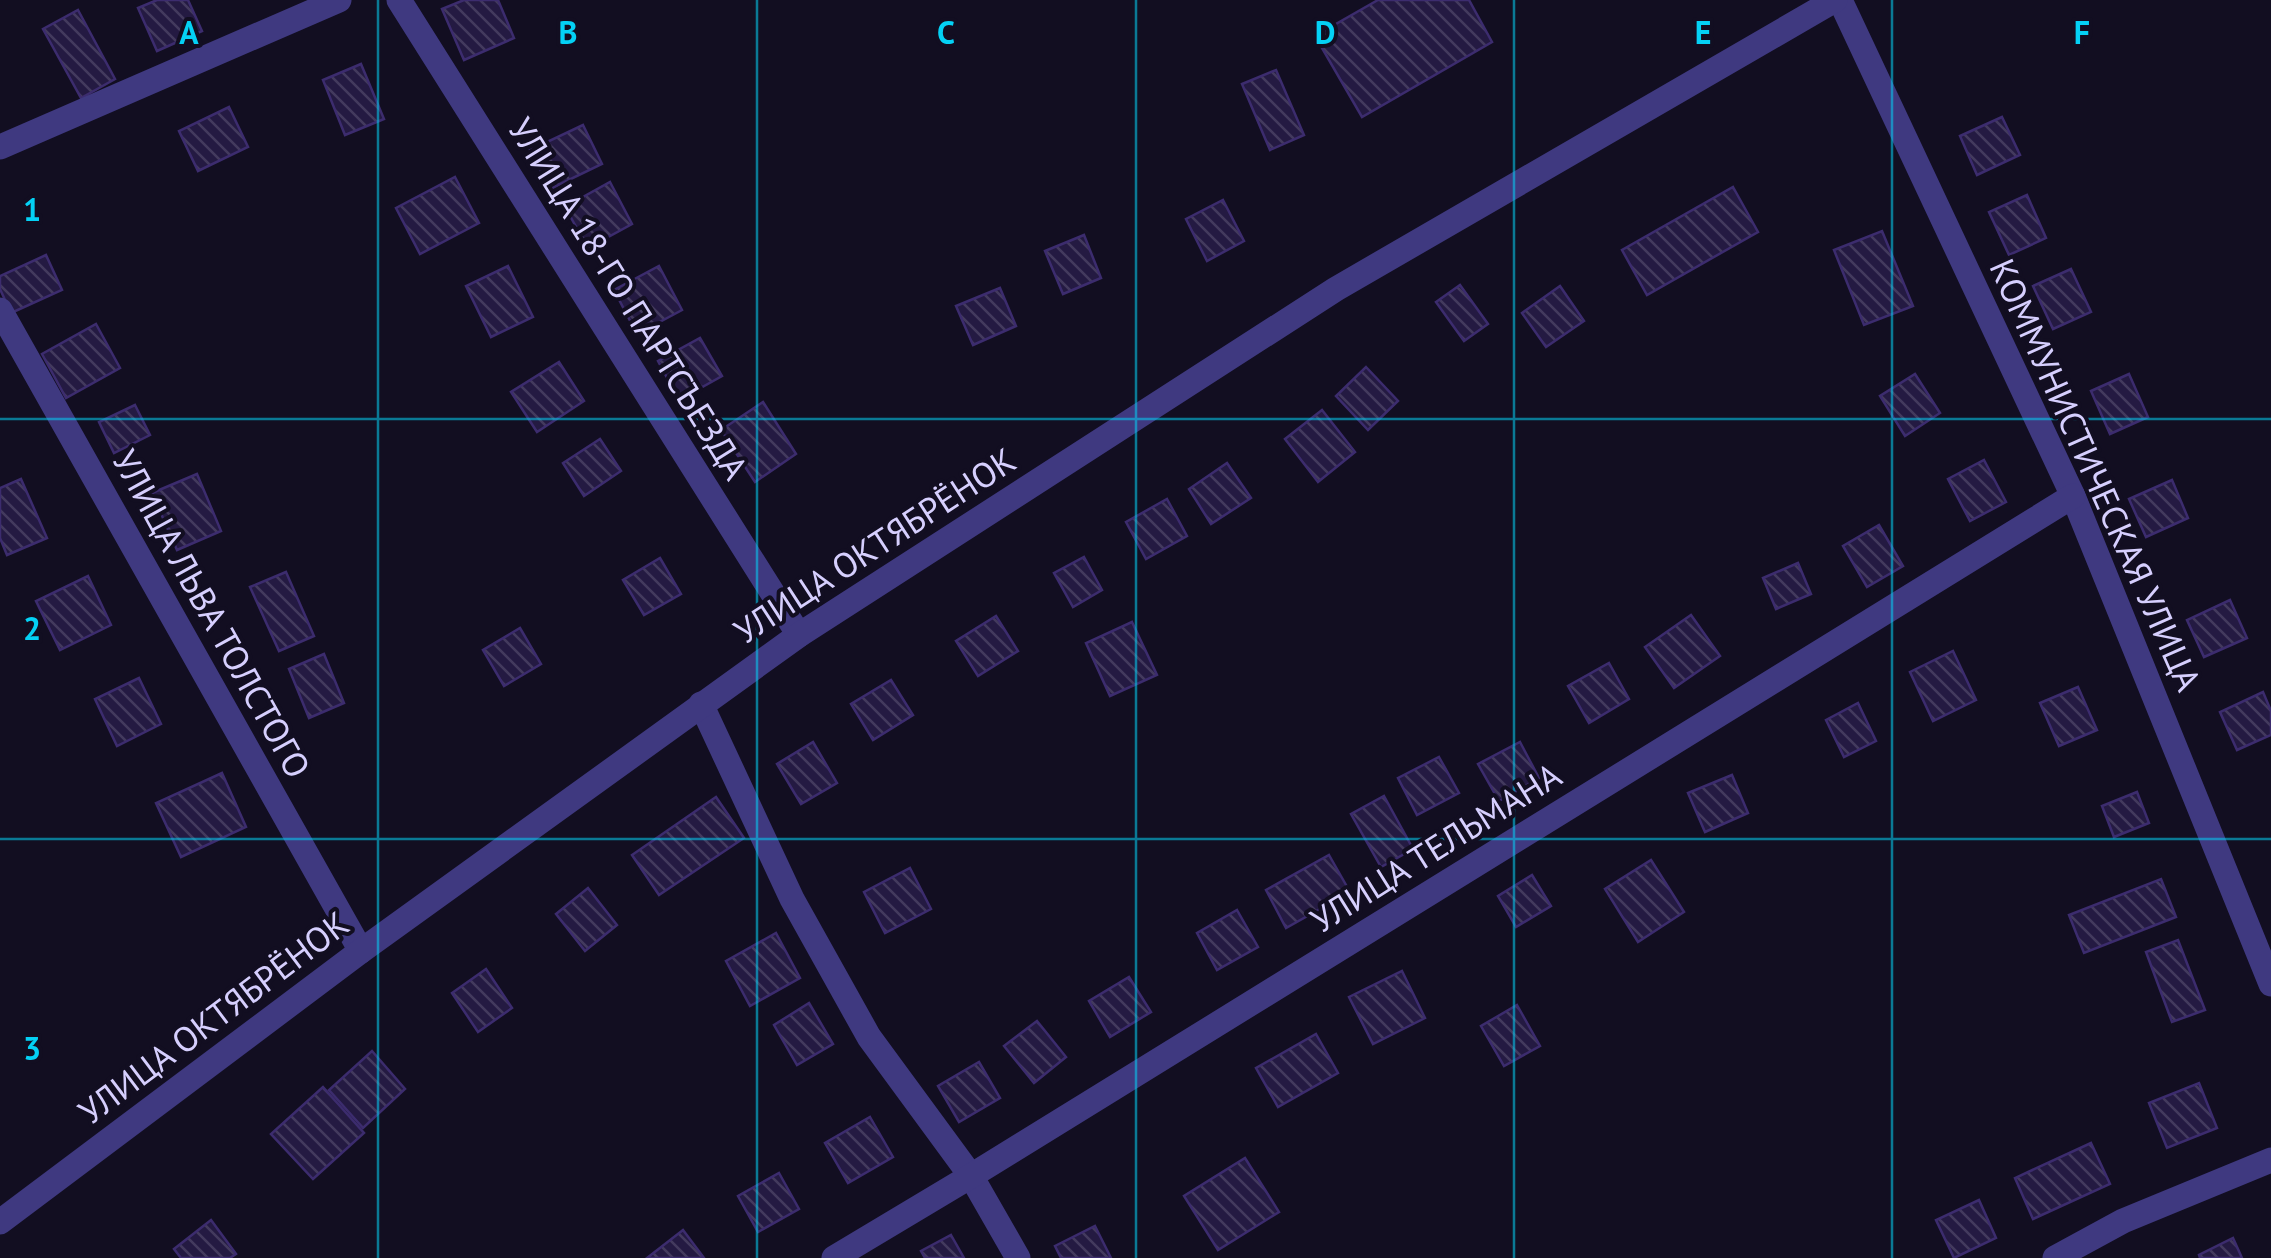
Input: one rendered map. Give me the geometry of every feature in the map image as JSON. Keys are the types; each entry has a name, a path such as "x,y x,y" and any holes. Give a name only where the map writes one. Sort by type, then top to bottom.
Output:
{"street":[{"path":"0,147 339,0"},
{"name":"УЛИЦА 18-ГО ПАРТСЪЕЗДА","path":"399,0 799,634"},
{"name":"УЛИЦА ОКТЯБРЁНОК","path":"0,1222 361,951 799,634 1336,290 1838,0"},
{"name":"КОММУНИСТИЧЕСКАЯ УЛИЦА","path":"1838,0 2072,496 2271,984"},
{"name":"УЛИЦА ЛЬВА ТОЛСТОГО","path":"0,310 361,951"},
{"name":"УЛИЦА ТЕЛЬМАНА","path":"834,1258 2072,496"},
{"path":"702,704 792,900 869,1037 971,1176 1018,1258"},
{"path":"2055,1258 2122,1222 2271,1160"}],"building":[{"path":"157,0 188,0 202,31 157,51 138,8"},
{"path":"464,0 498,0 514,38 464,60 442,9"},
{"path":"1378,0 1469,0 1492,42 1362,117 1315,36"},
{"path":"78,10 115,79 81,98 43,29"},
{"path":"361,64 384,119 345,135 323,80"},
{"path":"1276,70 1304,135 1270,150 1242,84"},
{"path":"229,107 248,147 198,171 179,131"},
{"path":"2002,117 2020,155 1977,175 1960,136"},
{"path":"583,125 602,164 550,189 530,150"},
{"path":"455,177 479,223 420,254 396,208"},
{"path":"610,182 632,224 588,248 565,207"},
{"path":"1733,187 1758,232 1647,295 1622,250"},
{"path":"2027,195 2046,238 2009,255 1989,212"},
{"path":"1223,200 1244,241 1207,261 1186,219"},
{"path":"1882,231 1913,306 1864,325 1834,250"},
{"path":"1084,235 1101,278 1063,294 1045,251"},
{"path":"46,255 62,290 11,313 0,289 0,276"},
{"path":"508,266 533,317 491,337 466,286"},
{"path":"659,266 682,310 637,334 614,290"},
{"path":"2071,269 2091,312 2053,329 2033,286"},
{"path":"1460,285 1488,324 1464,341 1436,302"},
{"path":"1560,286 1584,321 1546,347 1522,313"},
{"path":"1000,288 1016,326 973,345 956,306"},
{"path":"96,324 120,368 66,398 42,354"},
{"path":"700,338 722,376 679,400 658,361"},
{"path":"559,362 584,401 537,432 511,392"},
{"path":"1366,367 1398,401 1368,430 1336,396"},
{"path":"1915,374 1940,413 1905,436 1880,396"},
{"path":"2129,374 2148,417 2110,434 2091,391"},
{"path":"763,402 796,454 755,482 721,430"},
{"path":"135,405 150,435 114,453 99,422"},
{"path":"1322,410 1355,452 1318,482 1285,439"},
{"path":"600,439 621,471 584,496 563,463"},
{"path":"1984,460 2006,502 1970,521 1948,479"},
{"path":"1227,463 1251,498 1211,524 1189,489"},
{"path":"197,474 221,531 177,550 152,493"},
{"path":"21,479 47,538 7,555 0,538 0,488"},
{"path":"2172,480 2188,518 2146,537 2129,499"},
{"path":"1167,499 1187,536 1146,559 1126,522"},
{"path":"1879,525 1903,566 1867,587 1843,546"},
{"path":"1084,557 1102,590 1073,607 1054,573"},
{"path":"660,558 681,594 644,615 623,580"},
{"path":"1798,563 1811,594 1776,609 1763,578"},
{"path":"286,572 314,636 279,651 250,587"},
{"path":"88,576 111,625 60,650 36,601"},
{"path":"2230,600 2247,638 2204,657 2187,620"},
{"path":"1691,615 1720,656 1674,688 1645,647"},
{"path":"996,616 1018,651 978,676 956,641"},
{"path":"1132,622 1157,675 1110,696 1086,643"},
{"path":"520,628 541,664 504,686 483,650"},
{"path":"1953,651 1976,700 1933,721 1910,672"},
{"path":"324,654 344,703 309,718 289,669"},
{"path":"1609,663 1629,699 1589,723 1568,686"},
{"path":"139,678 161,724 117,746 95,699"},
{"path":"891,680 913,715 873,740 851,704"},
{"path":"2078,687 2097,730 2059,746 2040,703"},
{"path":"2263,692 2271,711 2271,735 2237,750 2220,712"},
{"path":"1858,703 1876,741 1844,757 1826,720"},
{"path":"813,742 837,783 801,804 777,764"},
{"path":"1520,742 1539,778 1499,801 1478,764"},
{"path":"1439,757 1459,793 1417,815 1398,778"},
{"path":"222,773 246,827 181,857 156,803"},
{"path":"1732,775 1748,813 1705,832 1688,793"},
{"path":"2137,792 2149,823 2114,837 2102,806"},
{"path":"1384,796 1413,849 1381,867 1351,814"},
{"path":"716,797 744,838 659,895 632,855"},
{"path":"1329,855 1350,892 1286,928 1266,890"},
{"path":"1651,860 1684,912 1638,942 1605,889"},
{"path":"910,868 931,909 885,933 864,892"},
{"path":"1532,875 1551,906 1516,927 1498,896"},
{"path":"2161,879 2176,917 2084,953 2069,915"},
{"path":"588,888 617,925 585,951 556,914"},
{"path":"1237,910 1258,947 1217,970 1197,933"},
{"path":"776,933 800,978 750,1006 726,961"},
{"path":"2178,940 2205,1010 2172,1022 2146,952"},
{"path":"486,969 512,1008 478,1032 452,993"},
{"path":"1402,971 1425,1018 1373,1044 1349,997"},
{"path":"1129,977 1151,1012 1110,1037 1089,1001"},
{"path":"809,1003 833,1044 797,1065 774,1025"},
{"path":"1517,1005 1540,1046 1504,1066 1481,1026"},
{"path":"1037,1021 1066,1057 1034,1083 1004,1046"},
{"path":"1316,1034 1338,1073 1278,1107 1256,1068"},
{"path":"372,1051 405,1089 363,1128 329,1090"},
{"path":"979,1062 1000,1098 959,1122 938,1086"},
{"path":"2199,1083 2217,1128 2167,1148 2149,1103"},
{"path":"323,1087 364,1133 313,1179 271,1134"},
{"path":"870,1117 893,1157 848,1183 825,1143"},
{"path":"2091,1143 2110,1184 2033,1219 2015,1178"},
{"path":"1245,1158 1279,1212 1218,1250 1184,1196"},
{"path":"779,1173 799,1209 758,1232 738,1196"},
{"path":"1979,1200 1996,1238 1954,1258 1936,1220"},
{"path":"211,1220 236,1254 230,1258 181,1258 174,1249"},
{"path":"1095,1226 1111,1258 1061,1258 1055,1246"},
{"path":"683,1230 704,1258 647,1258"},
{"path":"951,1235 964,1258 925,1258 921,1251"},
{"path":"2233,1238 2242,1258 2200,1258 2199,1255"}]}
